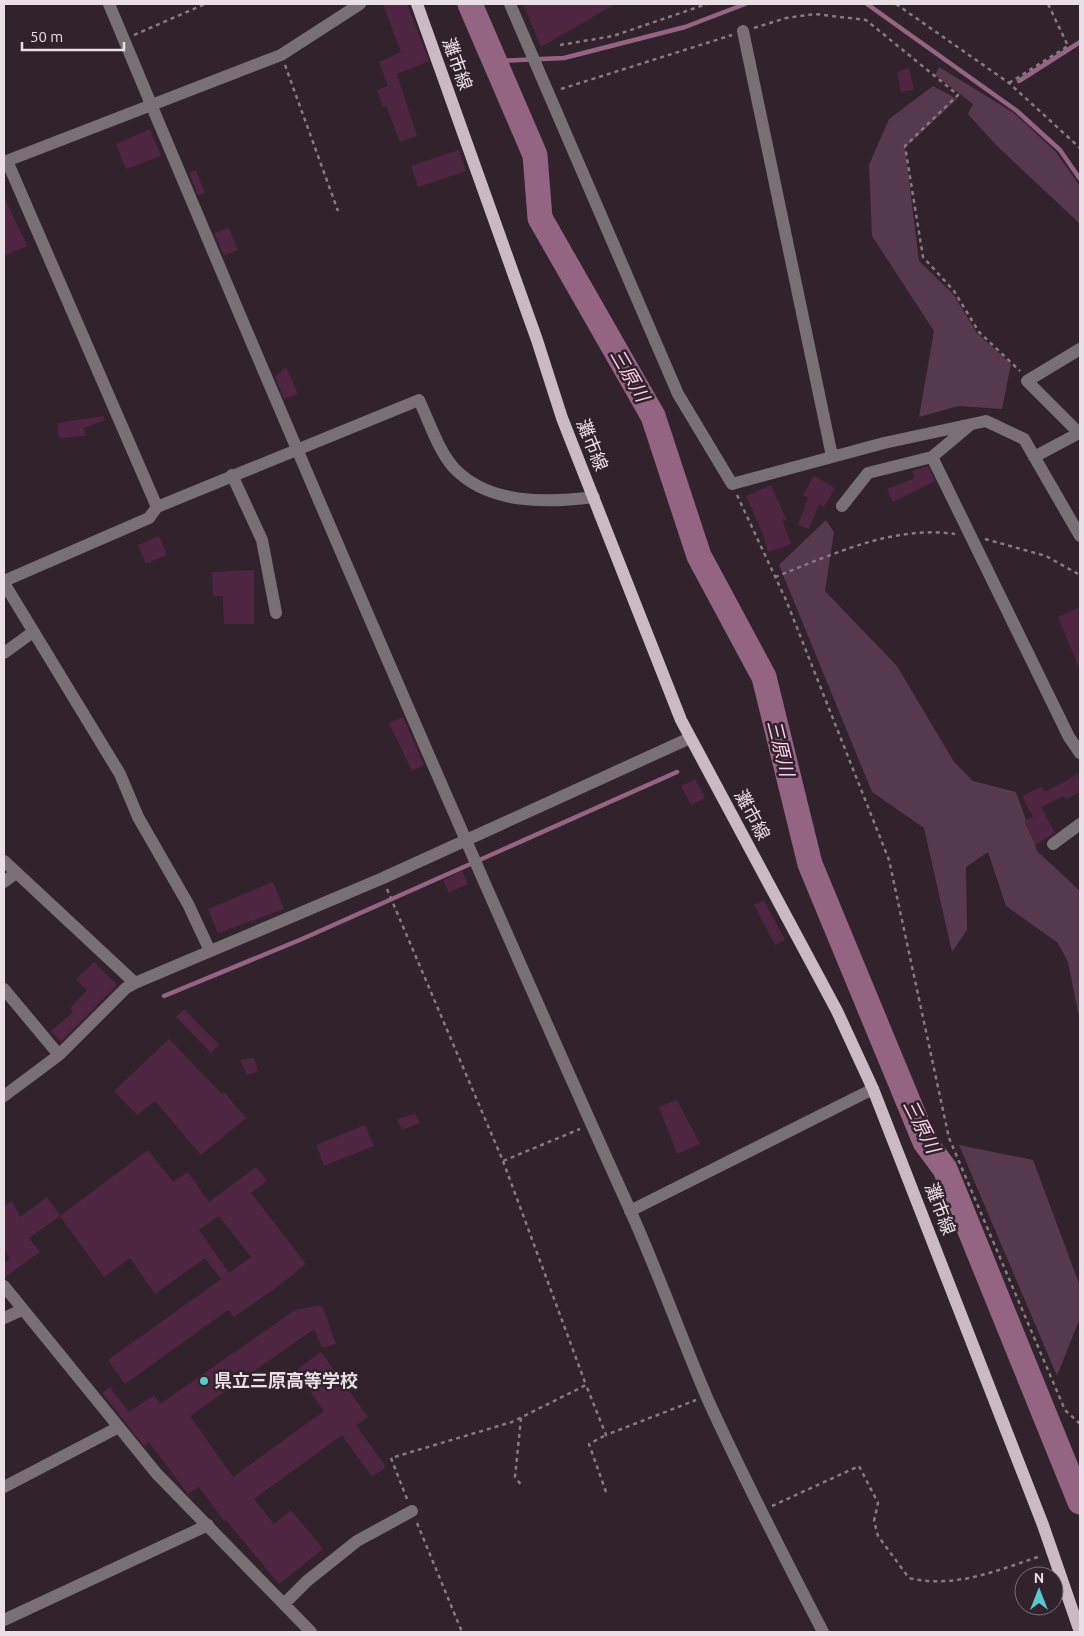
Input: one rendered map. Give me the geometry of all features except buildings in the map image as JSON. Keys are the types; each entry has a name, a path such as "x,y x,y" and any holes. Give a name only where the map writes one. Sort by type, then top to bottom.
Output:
{"main road":[{"name":"灘市線","path":"417,4 537,340 562,418 677,711 837,1012 873,1089 1052,1552 1080,1632"}],"street":[{"path":"109,4 466,840 590,1125 630,1211 706,1396 760,1511 823,1632"},
{"path":"157,507 5,162 282,54 360,4"},
{"path":"510,4 678,394 732,484 884,443 986,421 1024,439 1080,536"},
{"path":"743,31 832,456"},
{"path":"1034,457 1079,433 1027,381 1080,348"},
{"path":"210,951 188,904 138,817 120,774 4,582 149,518 157,507 419,400 454,468 482,489 527,500 571,500 594,497"},
{"path":"842,506 868,473 932,457 972,424"},
{"path":"932,457 1069,737 1080,753"},
{"path":"232,475 262,540 276,613"},
{"path":"4,652 33,632"},
{"path":"4,1096 59,1055 126,988 135,983 383,878 690,738"},
{"path":"1053,844 1080,824"},
{"path":"4,861 135,983"},
{"path":"4,882 16,873"},
{"path":"4,989 59,1055"},
{"path":"630,1211 873,1089"},
{"path":"4,1286 117,1428 157,1474 311,1632"},
{"path":"4,1318 22,1310"},
{"path":"4,1487 117,1428"},
{"path":"284,1604 307,1581 357,1541 412,1511"},
{"path":"4,1620 208,1525"}],"path":[{"path":"124,39 205,4"},
{"path":"560,45 613,36 707,4"},
{"path":"896,4 1009,83 1080,148"},
{"path":"1009,83 1068,46 1048,4"},
{"path":"547,93 786,18 815,14 866,20 958,95 904,146 923,257 954,291 979,332 1016,366 1027,381"},
{"path":"282,54 338,211"},
{"path":"732,484 775,577 889,860 949,1138 1065,1410 1080,1424"},
{"path":"775,577 859,544 904,534 946,533 990,539 1046,556 1080,575"},
{"path":"383,878 503,1161 606,1435"},
{"path":"503,1161 590,1125"},
{"path":"462,1632 391,1458 521,1418 586,1385"},
{"path":"606,1492 589,1444 606,1435 706,1396"},
{"path":"521,1418 515,1477 522,1486"},
{"path":"760,1511 859,1466 878,1503 874,1522 878,1536 909,1578 928,1582 968,1580 1052,1552"}],"shaded area":[{"path":"939,67 1014,113 1056,152 1080,186 1080,224 996,145 968,114 973,104 935,75"},
{"path":"933,86 957,99 905,148 919,261 953,294 977,333 1011,364 1002,409 958,406 919,417 934,331 872,236 869,165 889,119"},
{"path":"826,520 834,532 825,591 897,666 954,762 973,781 1016,792 1037,851 1080,891 1080,1022 1068,962 1058,943 1006,906 988,852 966,867 967,930 952,952 924,828 872,792 779,565"},
{"path":"959,1145 1033,1160 1080,1286 1080,1318 1057,1376"}],"waterway":[{"name":"三原川","path":"470,4 535,155 540,218 653,416 699,556 764,677 810,864 925,1142 945,1169 1080,1502"},
{"path":"494,61 564,58 685,27 745,4"},
{"path":"867,4 1017,111 1060,150 1080,179"},
{"path":"1019,81 1080,42"},
{"path":"164,996 302,939 677,772"}],"place":[{"name":"県立三原高等学校","path":"204,1381"}]}
